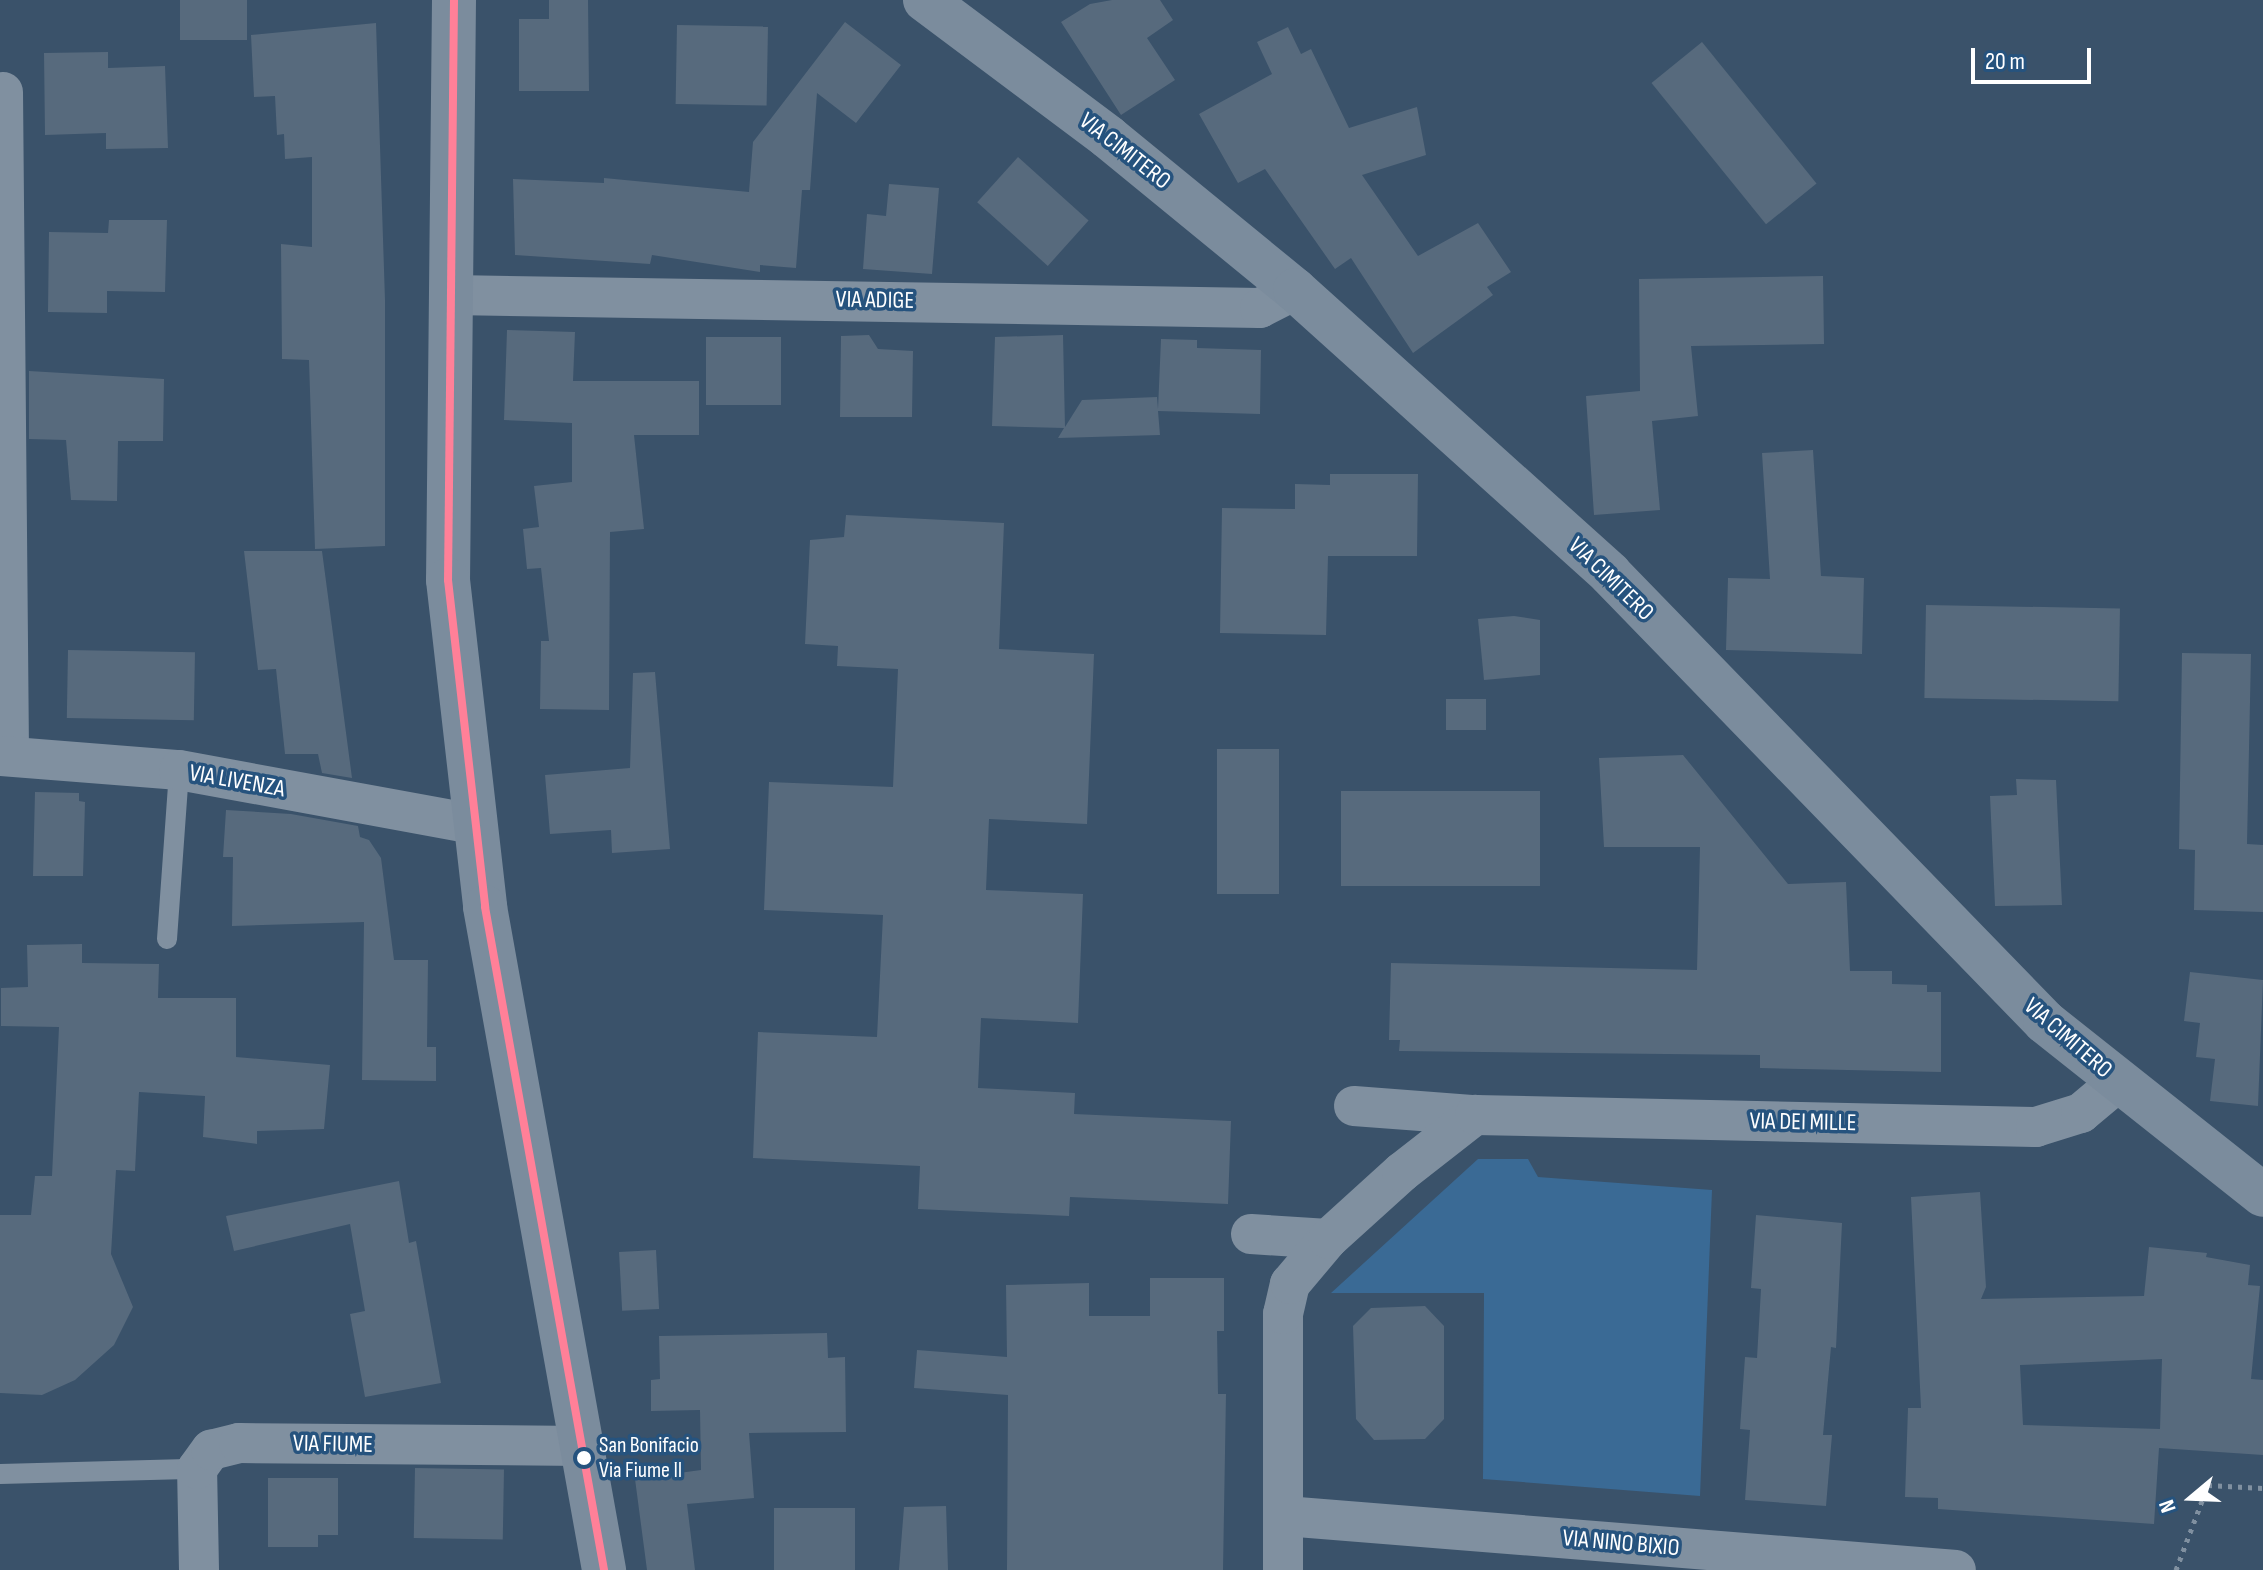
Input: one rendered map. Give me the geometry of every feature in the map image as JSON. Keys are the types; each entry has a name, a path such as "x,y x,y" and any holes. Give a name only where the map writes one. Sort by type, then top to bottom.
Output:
{"street":[{"path":"454,0 448,580 472,824 604,1570"},
{"name":"VIA CIMITERO","path":"925,0 1108,137 1295,290 1610,574 2045,1022 2263,1195"},
{"path":"3,92 4,756"},
{"name":"VIA ADIGE","path":"452,295 1260,308 1295,290"},
{"name":"VIA LIVENZA","path":"4,756 179,770 472,824"},
{"name":"VIA DEI MILLE","path":"1354,1106 1475,1115 2036,1127 2081,1113 2118,1082"},
{"path":"1283,1570 1283,1314 1290,1284 1328,1239 1402,1172 1475,1115"},
{"path":"1251,1234 1328,1239"},
{"name":"VIA FIUME","path":"197,1469 211,1450 239,1443 582,1446"},
{"path":"197,1469 199,1570"},
{"name":"VIA NINO BIXIO","path":"1285,1516 1956,1570"}],"lane":[{"path":"167,939 179,770"},
{"path":"0,1474 197,1469"}],"path":[{"path":"2176,1570 2208,1485 2263,1488"}],"shaded area":[{"path":"1478,1159 1528,1159 1538,1177 1712,1190 1700,1496 1483,1479 1484,1293 1331,1293"}],"building":[{"path":"180,0 247,0 247,40 180,40"},
{"path":"549,0 588,0 589,91 519,91 519,19 549,19"},
{"path":"1112,0 1160,0 1173,20 1147,38 1175,80 1121,115 1061,22 1090,4"},
{"path":"845,22 901,65 856,123 817,93 810,190 802,190 796,268 760,265 760,272 652,255 650,264 515,255 513,179 604,183 604,178 749,192 753,142"},
{"path":"376,23 385,300 385,546 315,549 309,360 282,359 281,244 312,247 312,157 285,159 284,134 277,135 275,96 254,97 251,35"},
{"path":"677,25 768,27 767,106 676,104"},
{"path":"1288,27 1301,54 1311,49 1349,128 1417,107 1426,155 1362,175 1418,256 1478,223 1511,272 1487,287 1493,295 1413,353 1351,258 1335,269 1265,169 1238,183 1199,114 1272,74 1257,42"},
{"path":"1702,42 1817,183 1766,224 1651,83"},
{"path":"108,52 108,68 165,66 168,148 106,149 106,133 45,135 44,53"},
{"path":"1018,157 1089,221 1048,266 977,202"},
{"path":"889,184 939,188 932,274 863,269 867,214 886,216"},
{"path":"109,220 167,220 165,292 107,291 107,313 48,312 49,232 108,233"},
{"path":"1823,276 1824,344 1691,346 1698,416 1652,421 1660,510 1594,515 1586,396 1640,391 1639,279"},
{"path":"507,330 575,332 573,381 699,381 699,435 634,435 644,529 610,532 609,710 540,709 541,641 549,641 541,568 527,569 523,529 539,527 534,486 572,482 572,423 504,420"},
{"path":"869,335 878,349 913,351 912,417 840,417 841,336"},
{"path":"1063,335 1065,427 1082,400 1157,397 1158,409 1161,339 1197,340 1197,348 1261,350 1260,414 1158,411 1160,435 1058,438 1064,428 992,426 995,337"},
{"path":"706,337 781,337 781,405 706,405"},
{"path":"29,371 164,379 163,441 118,441 117,501 71,500 66,440 29,439"},
{"path":"1813,450 1821,576 1864,578 1862,654 1726,650 1728,578 1770,579 1762,453"},
{"path":"1330,474 1418,474 1417,556 1328,556 1326,635 1220,633 1222,508 1295,509 1295,484 1330,485"},
{"path":"846,515 1004,523 999,649 1094,654 1087,824 989,819 986,890 1083,894 1078,1023 981,1018 978,1088 1075,1093 1074,1114 1231,1121 1228,1204 1070,1197 1069,1216 918,1209 920,1166 753,1158 758,1032 877,1037 883,915 764,910 769,782 893,787 898,669 837,666 838,646 805,644 810,540 844,537"},
{"path":"244,551 322,551 352,778 322,773 318,754 285,754 276,669 258,670"},
{"path":"1926,605 2120,608 2118,701 1924,698"},
{"path":"1514,616 1540,620 1540,675 1484,680 1478,619"},
{"path":"68,650 195,652 194,720 67,718"},
{"path":"2182,653 2251,654 2247,844 2263,845 2263,912 2194,910 2195,850 2179,849"},
{"path":"655,672 670,849 612,853 611,830 550,834 545,775 630,768 633,673"},
{"path":"1446,699 1486,699 1486,730 1446,730"},
{"path":"1217,749 1279,749 1279,894 1217,894"},
{"path":"1683,755 1788,884 1846,882 1850,971 1892,971 1892,984 1927,985 1927,992 1941,992 1941,1072 1760,1068 1760,1055 1399,1051 1400,1040 1389,1040 1391,963 1697,970 1700,847 1604,847 1599,758"},
{"path":"2016,779 2056,780 2062,905 1995,906 1990,796 2017,795"},
{"path":"1341,791 1540,791 1540,886 1341,886"},
{"path":"35,792 79,793 79,801 85,802 83,876 33,876"},
{"path":"226,810 291,814 358,826 360,837 369,840 381,858 394,960 428,960 427,1047 436,1047 436,1081 362,1080 364,922 232,926 233,857 223,857"},
{"path":"82,944 82,963 159,964 158,998 236,998 236,1057 330,1065 324,1129 257,1131 257,1144 203,1137 205,1096 139,1092 135,1171 116,1170 111,1254 133,1307 114,1345 75,1380 42,1395 0,1393 0,1215 31,1215 35,1176 52,1176 59,1027 1,1026 1,988 28,987 27,945"},
{"path":"2190,972 2263,980 2258,1106 2210,1101 2215,1059 2196,1057 2200,1023 2184,1021"},
{"path":"399,1181 409,1243 416,1241 441,1383 365,1397 350,1314 365,1311 350,1224 234,1251 226,1216"},
{"path":"1980,1192 1986,1287 1981,1299 2144,1296 2149,1247 2207,1253 2206,1257 2250,1265 2248,1285 2260,1286 2251,1379 2263,1380 2263,1455 2159,1448 2154,1524 1938,1509 1938,1498 1905,1497 1908,1408 1921,1408 1911,1197","holes":["2162,1359 2160,1429 2023,1425 2020,1365"]},
{"path":"1756,1215 1842,1223 1836,1348 1831,1347 1823,1435 1832,1435 1826,1506 1745,1500 1750,1430 1740,1429 1745,1357 1757,1358 1761,1289 1751,1288"},
{"path":"656,1250 659,1309 622,1311 619,1252"},
{"path":"1150,1278 1224,1278 1224,1331 1217,1331 1218,1394 1226,1394 1223,1570 1007,1570 1008,1395 914,1388 917,1350 1007,1357 1006,1285 1089,1283 1089,1316 1150,1316"},
{"path":"1425,1306 1444,1326 1444,1419 1425,1439 1374,1440 1356,1419 1353,1326 1371,1308"},
{"path":"827,1333 828,1358 845,1357 846,1432 749,1433 754,1498 687,1504 695,1570 647,1570 635,1479 701,1470 700,1410 651,1411 651,1380 660,1379 659,1336"},
{"path":"415,1468 504,1470 503,1540 414,1538"},
{"path":"268,1478 338,1478 338,1535 318,1535 318,1547 268,1547"},
{"path":"946,1506 948,1570 899,1570 904,1507"},
{"path":"774,1508 855,1508 855,1570 774,1570"}],"transit line":[{"path":"454,0 448,580 485,907 604,1570"}],"place":[{"name":"San Bonifacio Via Fiume II","path":"584,1458"}]}
